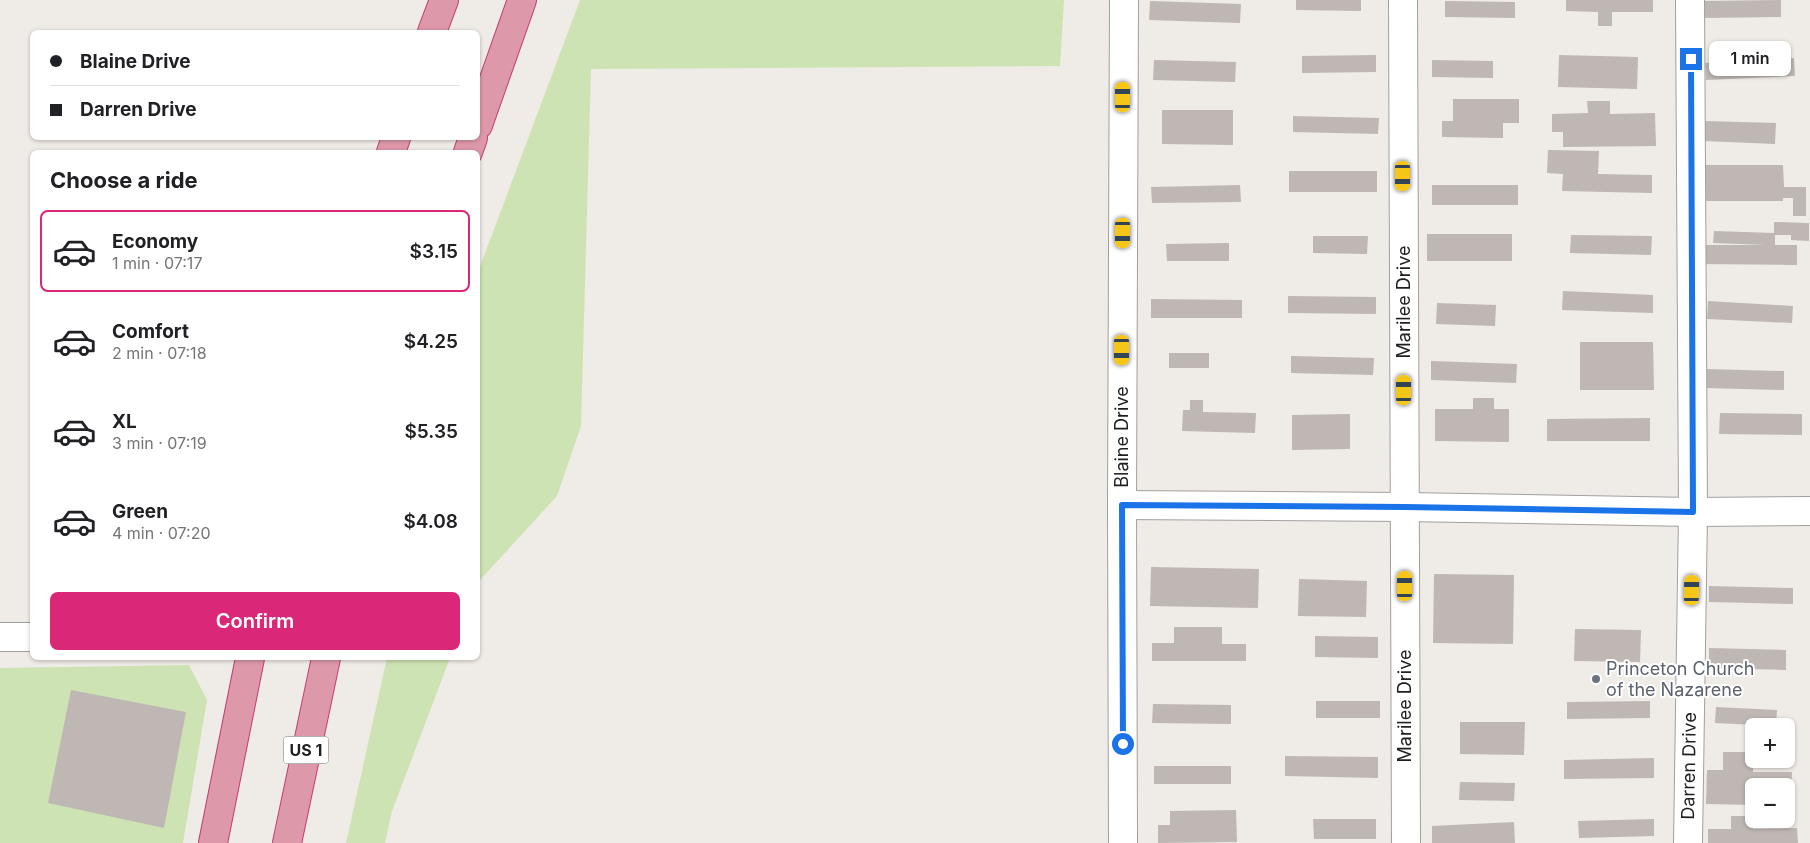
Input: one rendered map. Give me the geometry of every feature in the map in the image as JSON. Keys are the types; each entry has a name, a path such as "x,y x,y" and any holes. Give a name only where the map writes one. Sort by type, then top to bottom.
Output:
{"highway":[{"path":"433,30 444,0"},
{"path":"480,119 522,0"},
{"path":"213,843 250,660"},
{"name":"US 1","path":"288,843 326,660"}],"street":[{"name":"Blaine Drive","path":"1123,843 1124,0"},
{"name":"Marilee Drive","path":"1403,0 1406,843"},
{"name":"Darren Drive","path":"1688,843 1693,512 1690,0"},
{"path":"1122,505 1693,512 1810,511"},
{"path":"0,637 30,637"}],"green space":[{"path":"580,0 1064,0 1060,66 591,69 581,426 557,496 480,580 480,267"},
{"path":"387,660 449,660 392,811 385,843 346,843"},
{"path":"189,665 207,700 183,843 0,843 0,668"}],"building":[{"path":"1296,0 1361,0 1361,11 1296,10"},
{"path":"1566,0 1653,0 1653,12 1612,12 1612,26 1598,26 1598,12 1566,11"},
{"path":"1781,0 1781,17 1704,18 1703,1"},
{"path":"1150,1 1241,4 1240,23 1149,20"},
{"path":"1445,1 1515,2 1515,18 1445,17"},
{"path":"1376,55 1376,72 1302,73 1302,56"},
{"path":"1559,55 1638,57 1637,89 1558,87"},
{"path":"1794,58 1795,76 1706,80 1705,63"},
{"path":"1154,60 1236,62 1235,82 1153,80"},
{"path":"1432,60 1493,61 1493,78 1432,77"},
{"path":"1453,99 1519,99 1519,123 1503,123 1503,138 1442,137 1442,121 1453,121"},
{"path":"1587,101 1610,101 1610,114 1655,113 1656,146 1563,147 1563,132 1552,132 1552,114 1588,113"},
{"path":"1162,110 1233,110 1233,145 1162,144"},
{"path":"1293,116 1379,118 1378,134 1293,132"},
{"path":"1705,121 1776,123 1775,144 1704,141"},
{"path":"1548,150 1599,151 1598,174 1652,175 1652,193 1562,191 1563,174 1547,173"},
{"path":"1704,165 1783,165 1784,187 1806,187 1806,216 1793,216 1793,198 1783,198 1783,201 1704,201"},
{"path":"1289,171 1377,171 1377,192 1289,192"},
{"path":"1240,185 1241,202 1152,203 1151,187"},
{"path":"1432,185 1518,185 1518,205 1432,205"},
{"path":"1774,222 1809,223 1809,241 1791,240 1791,235 1775,235 1775,245 1797,245 1797,265 1700,264 1700,245 1766,245 1713,243 1714,231 1774,233"},
{"path":"1427,234 1512,234 1512,261 1427,261"},
{"path":"1571,235 1652,236 1651,255 1570,253"},
{"path":"1313,236 1368,236 1367,254 1313,253"},
{"path":"1229,243 1229,261 1167,261 1166,244"},
{"path":"1563,291 1653,295 1653,313 1562,310"},
{"path":"1288,296 1376,297 1376,314 1288,313"},
{"path":"1151,299 1242,300 1242,318 1151,318"},
{"path":"1708,301 1793,306 1792,323 1707,319"},
{"path":"1437,303 1496,305 1495,326 1436,324"},
{"path":"1580,342 1653,342 1654,390 1580,390"},
{"path":"1169,353 1209,353 1209,368 1169,368"},
{"path":"1291,356 1374,358 1373,375 1291,373"},
{"path":"1431,361 1517,364 1516,383 1431,380"},
{"path":"1706,369 1784,371 1784,390 1705,388"},
{"path":"1473,398 1494,398 1494,409 1509,409 1509,442 1435,441 1435,409 1473,409"},
{"path":"1190,400 1203,400 1203,412 1256,413 1255,433 1182,431 1183,410 1190,410"},
{"path":"1720,413 1802,414 1802,435 1719,434"},
{"path":"1350,414 1350,449 1292,450 1292,415"},
{"path":"1650,418 1650,441 1547,441 1547,419"},
{"path":"1151,567 1259,569 1258,608 1150,606"},
{"path":"1434,574 1514,575 1513,644 1433,643"},
{"path":"1299,579 1367,581 1366,617 1298,616"},
{"path":"1709,586 1793,588 1793,604 1709,602"},
{"path":"1174,627 1222,627 1222,644 1246,644 1246,661 1152,661 1152,643 1174,643"},
{"path":"1575,629 1641,630 1640,662 1574,661"},
{"path":"1315,636 1378,637 1378,658 1315,657"},
{"path":"1709,648 1786,650 1786,670 1709,668"},
{"path":"71,690 186,712 164,828 48,803"},
{"path":"1316,701 1380,701 1380,718 1316,718"},
{"path":"1650,701 1650,718 1567,719 1567,702"},
{"path":"1153,704 1231,705 1231,724 1152,723"},
{"path":"1716,707 1777,710 1776,718 1745,718 1745,724 1715,723"},
{"path":"1460,722 1525,722 1524,755 1460,754"},
{"path":"1723,752 1745,752 1745,768 1753,768 1753,772 1792,772 1792,778 1745,778 1745,805 1706,804 1707,770 1723,770"},
{"path":"1285,756 1378,757 1378,778 1285,776"},
{"path":"1654,758 1654,778 1564,779 1564,760"},
{"path":"1154,766 1231,766 1231,784 1154,784"},
{"path":"1460,782 1515,783 1514,801 1459,800"},
{"path":"1236,810 1237,842 1158,843 1158,825 1170,825 1170,811"},
{"path":"1731,816 1745,816 1745,828 1797,828 1798,843 1708,843 1708,829 1731,829"},
{"path":"1313,819 1376,819 1376,839 1314,839"},
{"path":"1654,819 1654,836 1579,838 1578,821"},
{"path":"1514,822 1515,843 1432,843 1432,826"}],"place":[{"name":"Princeton Church of the Nazarene","path":"1596,679"}],"route":[{"path":"1123,744 1122,505 1693,512 1691,59"}]}
